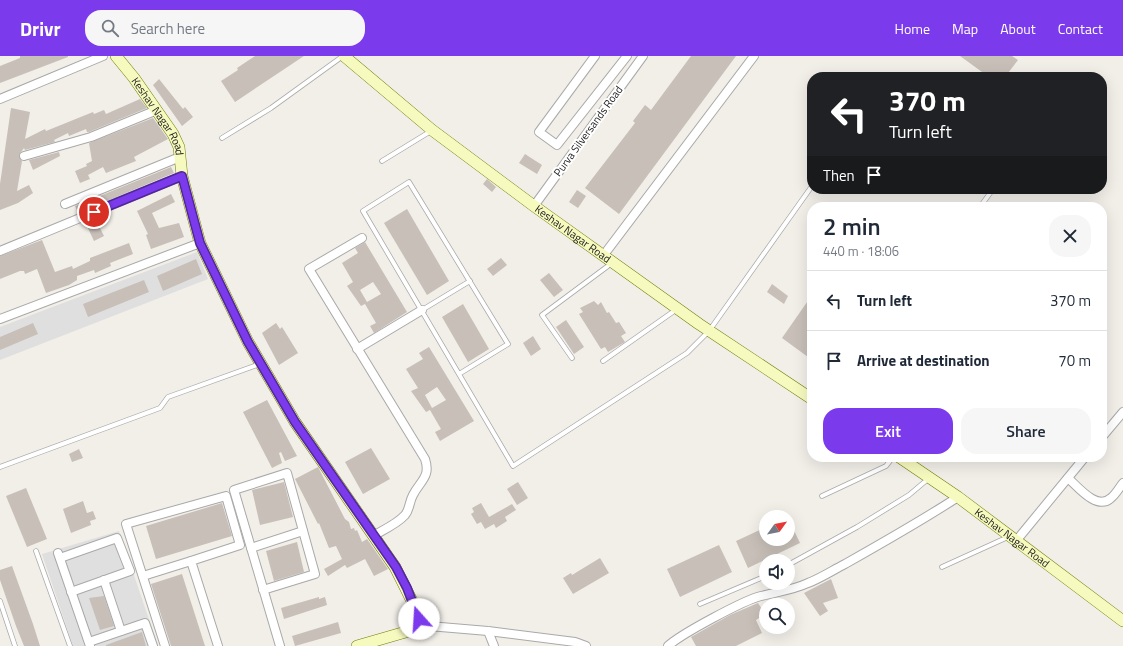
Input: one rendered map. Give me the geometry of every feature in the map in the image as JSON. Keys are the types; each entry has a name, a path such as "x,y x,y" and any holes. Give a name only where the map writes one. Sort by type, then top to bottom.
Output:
{"street":[{"path":"0,99 103,56"},
{"name":"Keshav Nagar Road","path":"116,56 174,134 179,147 182,176 200,243 248,342 295,422 396,567 407,588 419,619 417,625"},
{"name":"Keshav Nagar Road","path":"344,56 432,130 534,206 677,309 807,396"},
{"path":"595,56 539,132 558,145 627,56 637,64"},
{"name":"Purva Silversands Road","path":"534,206 643,56"},
{"path":"608,259 754,56"},
{"path":"24,156 91,137 157,110"},
{"path":"65,204 180,157"},
{"path":"0,251 182,176"},
{"path":"362,238 309,269 428,468 426,476 412,496 409,509 404,516 373,536"},
{"path":"0,319 200,243"},
{"path":"357,349 422,310"},
{"path":"1107,433 1120,423 1123,412"},
{"name":"Keshav Nagar Road","path":"906,462 958,497 1123,621"},
{"path":"1013,538 1081,462"},
{"path":"263,590 315,574 287,473 234,490 250,548 280,646"},
{"path":"1068,478 1093,500 1099,502 1105,502 1111,498 1123,483"},
{"path":"143,576 240,545 226,496 126,524 165,646"},
{"path":"668,646 741,604 760,596 779,593 807,584 826,575 907,530 958,497"},
{"path":"250,548 303,531"},
{"path":"71,592 130,571 117,538 59,555 71,592 89,644 145,623 153,646"},
{"path":"191,561 217,646"},
{"path":"104,580 121,631"},
{"path":"357,646 409,631 417,625 488,631 575,642 586,646"},
{"path":"488,631 494,646"}],"lane":[{"path":"222,138 271,108 344,56"},
{"path":"382,161 432,130"},
{"path":"459,374 508,344 409,182 364,211 459,374 513,466 687,353 709,331 807,193"},
{"path":"572,358 542,315 608,259"},
{"path":"422,310 470,281"},
{"path":"602,361 677,309"},
{"path":"0,466 160,408 168,397 261,364"},
{"path":"822,496 886,466 889,462"},
{"path":"795,561 902,499 918,489 929,478"},
{"path":"942,567 1013,538"},
{"path":"36,551 70,646"},
{"path":"700,604 759,579"},
{"path":"0,601 15,646"}],"shaded area":[{"path":"197,252 208,279 0,360 0,327"},
{"path":"119,531 158,646 73,646 42,554"}],"building":[{"path":"20,56 68,57 0,83 0,66 20,58"},
{"path":"255,56 304,56 235,102 221,81 238,70 237,68"},
{"path":"691,56 736,56 619,214 585,188 635,123 633,121 645,105 651,110"},
{"path":"960,56 1012,56 1018,60 1009,72 982,72"},
{"path":"159,79 183,109 185,107 193,117 182,126 153,85"},
{"path":"140,99 147,108 89,132 87,132 86,129 69,136 68,133 54,140 55,142 25,150 24,148 19,155 22,161 17,191 29,185 33,193 18,203 0,210 0,184 11,108 30,112 25,139 45,129 46,131 93,112 94,114 104,110 106,114"},
{"path":"153,118 168,139 134,157 136,161 106,173 103,167 88,175 90,179 80,183 75,171 87,166 86,164 92,161 89,143"},
{"path":"59,152 60,156 33,170 29,160"},
{"path":"525,154 542,165 537,174 519,163"},
{"path":"171,167 174,173 78,213 75,206"},
{"path":"487,179 496,187 492,192 483,184"},
{"path":"577,190 586,196 578,208 569,202"},
{"path":"171,194 175,202 152,213 159,228 179,223 184,237 151,249 146,235 148,234 137,211"},
{"path":"407,209 449,281 427,295 384,223"},
{"path":"95,218 104,236 94,241 85,222"},
{"path":"42,240 55,272 72,266 73,269 90,261 90,258 129,243 133,254 110,263 111,266 95,273 94,270 77,276 77,280 69,285 46,293 37,269 25,274 24,271 20,271 0,279 0,256"},
{"path":"365,242 407,312 374,333 370,326 376,323 365,304 361,306 347,286 353,282 342,263 358,253 355,248","holes":["373,282 381,294 367,302 360,290"]},
{"path":"501,258 507,265 493,276 487,269"},
{"path":"196,259 202,274 163,291 157,276"},
{"path":"549,273 563,290 554,297 540,280"},
{"path":"144,280 149,292 88,317 83,304"},
{"path":"772,284 788,296 784,304 767,292"},
{"path":"594,301 598,305 601,302 607,313 609,312 616,323 619,322 626,333 621,336 625,342 608,352 605,347 601,349 579,314 583,312 580,308"},
{"path":"807,302 807,356 782,338"},
{"path":"463,304 489,349 468,362 442,317"},
{"path":"566,320 584,347 574,354 556,327"},
{"path":"33,323 38,334 0,350 0,337"},
{"path":"276,323 280,329 282,327 298,353 279,365 262,333"},
{"path":"533,336 541,349 531,356 523,343"},
{"path":"429,347 474,421 440,441 435,432 441,429 430,410 426,412 411,391 418,388 406,369 423,359 419,353","holes":["437,387 446,400 432,408 425,395"]},
{"path":"267,400 297,456 285,461 281,452 279,453 282,463 272,468 243,412"},
{"path":"371,448 390,479 363,494 345,462"},
{"path":"79,449 83,458 72,462 69,454"},
{"path":"318,467 345,519 349,522 351,529 354,528 355,531 357,530 362,542 367,539 388,569 374,576 365,559 347,568 345,565 328,576 324,569 342,559 336,546 329,548 319,523 318,524 295,479"},
{"path":"284,482 293,517 260,525 252,490"},
{"path":"518,482 528,498 517,505 507,489"},
{"path":"26,488 47,539 27,547 6,496"},
{"path":"83,501 87,513 93,511 96,519 90,521 91,525 71,533 63,509"},
{"path":"222,503 232,536 156,559 146,526"},
{"path":"481,503 489,517 512,504 516,510 505,517 507,521 496,528 494,524 485,529 481,522 477,524 471,514 474,512 472,508"},
{"path":"759,530 759,546 794,546 777,554 759,554 759,563 748,568 736,541"},
{"path":"795,533 800,543 795,545"},
{"path":"297,542 304,572 274,581 266,551"},
{"path":"719,545 732,572 680,597 667,569"},
{"path":"600,558 609,573 573,594 563,578 571,573 572,575"},
{"path":"12,566 40,646 24,646 16,626 0,580 0,570"},
{"path":"182,574 205,646 171,646 151,584"},
{"path":"831,579 838,598 823,603 828,611 820,616 804,593"},
{"path":"104,596 114,626 100,630 89,598"},
{"path":"319,597 319,599 325,597 327,605 284,619 281,608"},
{"path":"758,603 759,618 756,620 760,634 736,646 696,646 691,637 730,615"},
{"path":"338,622 341,633 295,646 292,636"},
{"path":"142,632 146,646 106,646 106,645"}],"route":[{"path":"94,212 182,176 200,243 248,342 295,422 396,567 407,588 419,619"}]}
